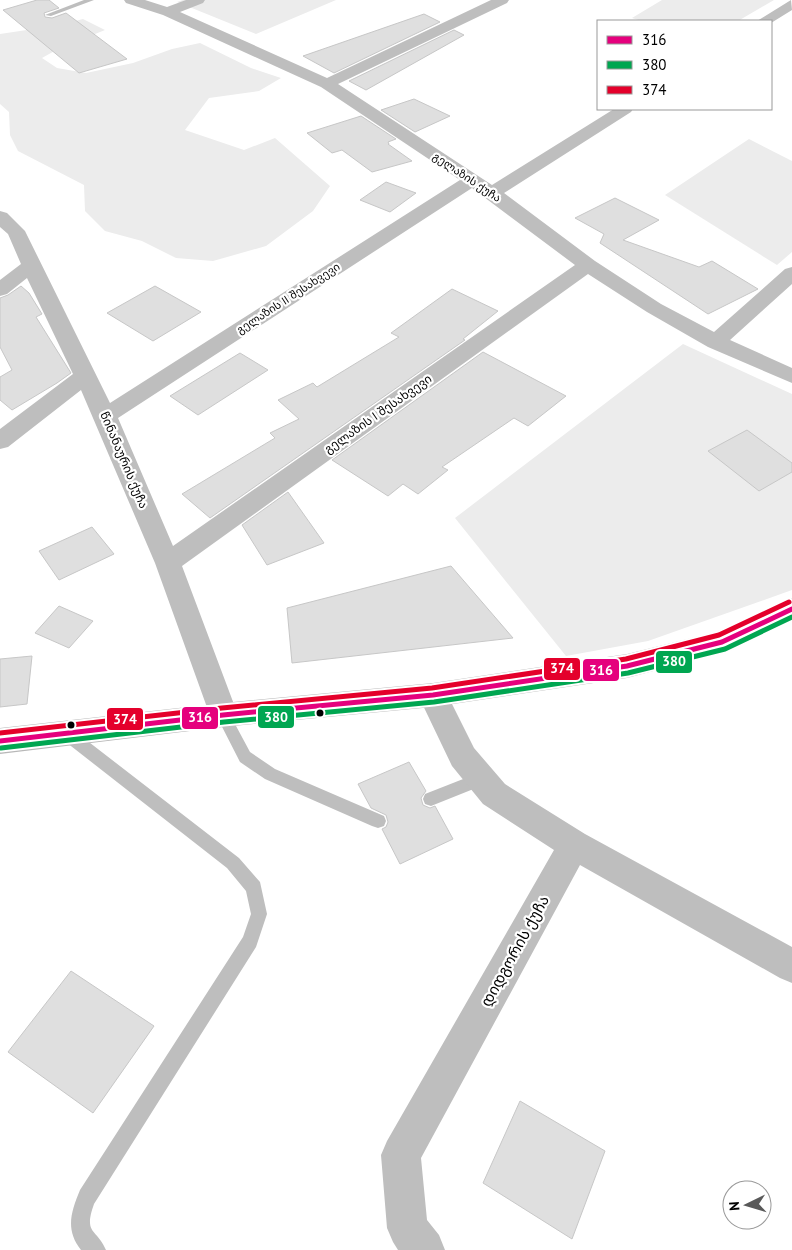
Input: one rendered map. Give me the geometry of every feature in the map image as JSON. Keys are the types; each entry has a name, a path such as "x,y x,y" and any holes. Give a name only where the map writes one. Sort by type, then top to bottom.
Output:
{"main road":[{"path":"0,741 223,715 433,695 627,666 722,642 792,609"}],"street":[{"path":"168,12 198,0"},
{"path":"327,84 502,0"},
{"name":"გელაზის ქუჩა","path":"135,1 168,12 327,84 492,193 588,265 654,308 716,342 792,376"},
{"path":"766,20 792,4"},
{"path":"492,193 623,110"},
{"name":"გელაზის II შესახვევი","path":"105,416 472,180"},
{"name":"წინანაურის ქუჩა","path":"0,218 16,231 105,416 168,563 223,715"},
{"path":"0,290 31,265"},
{"name":"გელაზის I შესახვევი","path":"168,563 588,265"},
{"path":"716,342 792,272"},
{"path":"0,440 86,375"},
{"path":"433,695 463,757 494,794 574,845 792,966"},
{"name":"დიდგორის ქუჩა","path":"424,1250 407,1228 401,1155 574,845"}],"lane":[{"path":"49,15 90,0"},
{"path":"223,715 245,757 270,774 378,821"},
{"path":"66,734 233,863 254,888 259,914 250,941 87,1197 80,1212 80,1230 87,1243 96,1250"},
{"path":"431,799 481,779"}],"shaded area":[{"path":"183,0 336,0 256,34 177,2"},
{"path":"662,0 774,0 740,20 639,20 632,18"},
{"path":"83,19 105,30 58,49 42,58 57,68 86,73 133,63 172,49 200,43 251,68 281,78 259,91 209,98 185,130 244,150 275,138 330,186 313,211 266,246 213,261 176,258 142,241 105,231 85,211 84,185 18,151 10,135 9,112 0,104 0,34 60,25"},
{"path":"749,139 792,161 792,252 777,265 665,195"},
{"path":"683,344 792,394 792,590 648,641 566,656 455,518"}],"building":[{"path":"37,0 49,0 59,8 44,13 45,17 52,18 66,13 127,59 79,73 3,10"},
{"path":"424,14 440,22 334,73 303,56"},
{"path":"454,30 464,35 366,90 349,81"},
{"path":"414,99 450,116 415,132 381,110"},
{"path":"361,116 396,139 388,142 388,144 412,161 372,172 342,150 332,153 307,133"},
{"path":"386,182 416,193 390,212 360,200"},
{"path":"615,198 659,220 623,240 699,267 712,261 758,289 708,314 600,243 604,234 575,218"},
{"path":"21,286 29,293 42,314 36,317 71,373 12,410 0,400 0,377 12,370 0,347 0,298"},
{"path":"155,286 201,312 153,341 107,313"},
{"path":"452,289 498,311 463,339 465,340 210,518 182,494 275,438 270,433 299,419 278,400 313,383 317,387 399,337 391,333"},
{"path":"483,352 566,396 528,426 514,418 442,467 448,470 418,494 403,484 388,496 332,460"},
{"path":"240,353 268,370 198,415 170,396"},
{"path":"747,430 792,463 792,472 759,491 708,451"},
{"path":"288,492 324,543 267,565 242,525"},
{"path":"92,527 114,554 59,580 39,551"},
{"path":"451,566 513,638 292,663 287,608"},
{"path":"59,606 93,621 69,648 35,633"},
{"path":"32,656 27,704 0,707 0,659"},
{"path":"409,762 426,791 421,798 423,805 430,808 435,806 453,839 400,864 382,829 386,827 388,822 386,815 371,808 358,784"},
{"path":"71,971 154,1026 93,1113 8,1052"},
{"path":"520,1101 605,1151 572,1239 483,1183"}],"transit line":[{"name":"374","path":"0,733 222,708 432,688 626,659 719,635 789,602"},
{"name":"316","path":"0,741 223,715 433,695 627,666 722,642 792,609"},
{"name":"380","path":"1,748 224,722 434,702 628,673 725,649 792,617"}]}
